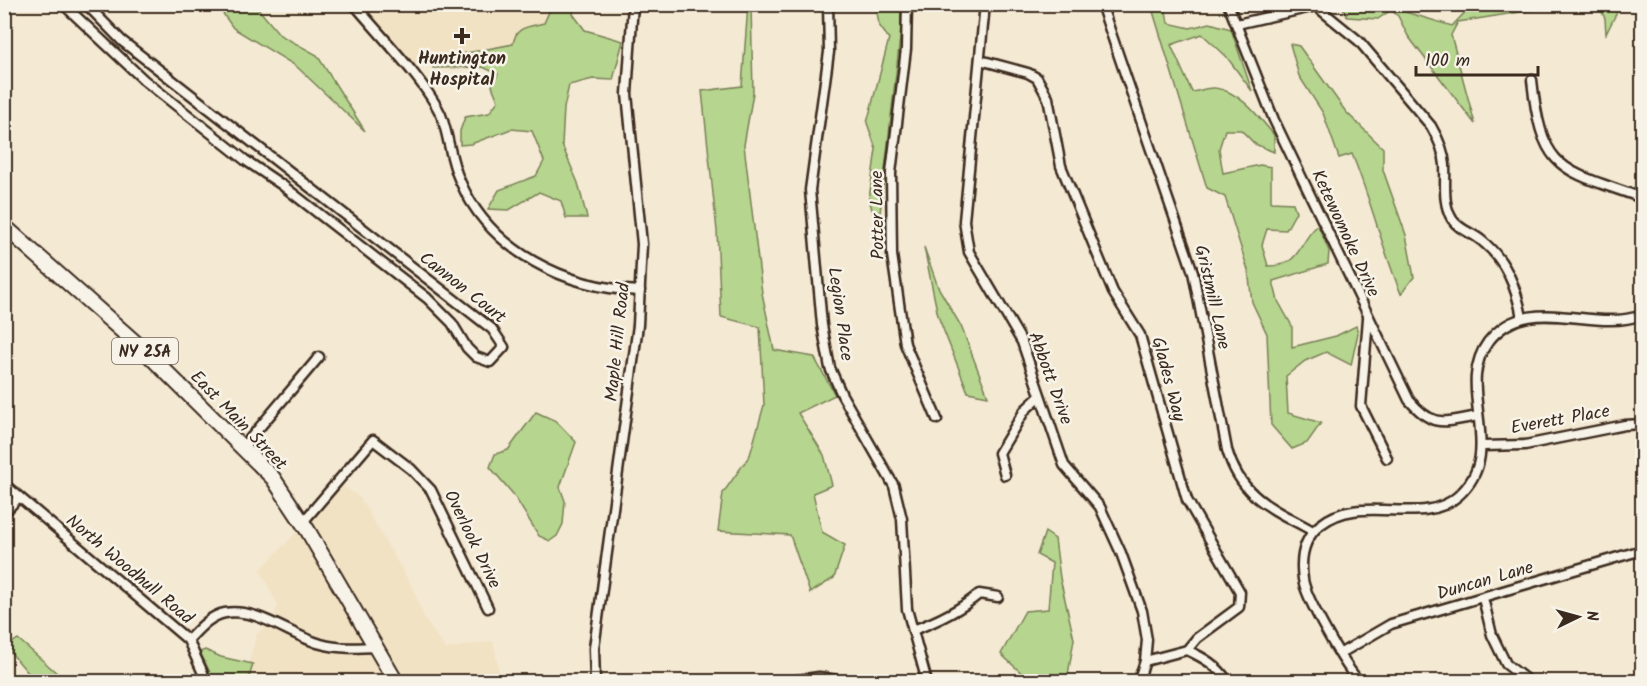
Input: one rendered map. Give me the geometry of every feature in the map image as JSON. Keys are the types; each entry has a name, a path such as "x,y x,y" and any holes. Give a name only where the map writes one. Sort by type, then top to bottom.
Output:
{"main road":[{"name":"East Main Street","path":"4,226 147,353 273,478 303,522 396,681"}],"street":[{"name":"Cannon Court","path":"63,4 163,95 427,298 452,323 476,357 490,362 499,356 504,347 492,329 122,41 86,4"},
{"path":"354,4 430,96 441,116 451,158 460,182 473,206 491,228 534,262 565,278 592,286 640,291"},
{"name":"Maple Hill Road","path":"595,681 594,648 640,291 642,244 627,94 633,4"},
{"name":"Legion Place","path":"828,4 829,52 810,190 822,325 830,368 842,395 894,486 902,519 905,590 927,681"},
{"name":"Potter Lane","path":"907,4 906,49 891,173 892,255 905,344 937,419"},
{"name":"Abbott Drive","path":"985,4 964,221 965,237 969,252 1022,342 1064,465 1100,507 1120,553 1142,611 1147,640 1145,661 1138,681"},
{"name":"Gristmill Lane","path":"1101,4 1193,273 1230,461 1239,480 1254,496 1313,531"},
{"name":"Ketewomoke Drive","path":"1228,4 1274,120 1409,400 1424,418 1438,421 1478,416"},
{"path":"1237,24 1316,5 1359,40 1431,126 1445,162 1447,207 1453,221 1480,239 1497,255 1507,271 1522,317"},
{"path":"99,38 108,27"},
{"name":"Glades Way","path":"980,60 1028,73 1037,78 1048,98 1061,166 1113,292 1140,335 1187,500 1240,592 1239,607 1197,638 1187,650 1145,661"},
{"path":"1532,80 1543,139 1552,157 1567,171 1642,198"},
{"path":"163,95 173,81"},
{"path":"274,180 282,167"},
{"path":"396,275 405,263"},
{"path":"1360,681 1313,610 1304,588 1301,566 1304,547 1313,531 1340,513 1361,508 1433,508 1453,500 1469,486 1479,468 1482,446 1478,416 1477,374 1480,356 1488,342 1502,329 1522,317 1547,314 1613,318 1642,315"},
{"path":"1368,318 1361,406 1387,458"},
{"path":"243,447 319,357"},
{"path":"1005,474 999,453 1019,418 1040,396"},
{"name":"Everett Place","path":"1482,446 1525,445 1642,424"},
{"name":"Overlook Drive","path":"303,522 373,440 411,470 431,490 488,608"},
{"name":"North Woodhull Road","path":"4,484 188,640 209,619 224,613 244,612 322,645 347,648 377,647"},
{"path":"4,513 20,497"},
{"name":"Duncan Lane","path":"1341,653 1391,624 1642,550"},
{"path":"913,630 962,608 979,594 998,597"},
{"path":"1483,598 1492,635 1506,664 1528,681"},
{"path":"188,640 207,681"},
{"path":"1187,650 1214,664 1228,681"},
{"path":"784,681 819,677 848,681"}],"shaded area":[{"name":"Huntington Hospital","path":"364,5 557,5 552,22 517,51 414,67"},
{"path":"342,485 360,498 413,588 425,620 446,649 493,641 501,681 243,682 257,634 273,620 278,605 260,570"}],"green space":[{"path":"217,5 255,5 280,35 317,55 365,131 296,66 233,28"},
{"path":"552,5 575,5 573,14 585,30 623,41 613,80 593,79 569,85 564,108 562,145 578,183 587,218 566,218 561,201 539,192 509,210 488,209 499,190 536,176 544,161 532,131 511,129 471,144 460,145 460,131 465,117 489,113 498,101 492,86 498,74 483,67 433,68 430,60 513,44 520,30 544,23"},
{"path":"748,5 751,5 753,93 744,145 762,293 774,350 814,357 835,395 798,413 824,455 832,485 813,493 822,532 845,545 834,578 810,593 790,535 718,531 723,493 750,455 764,405 760,327 721,317 717,231 702,91 742,86"},
{"path":"876,5 901,5 901,29 878,231 869,199 876,149 867,123 889,39 879,25"},
{"path":"1151,5 1165,5 1168,23 1190,28 1210,23 1231,29 1252,91 1226,56 1202,34 1171,45 1192,92 1212,88 1233,94 1262,120 1274,135 1274,152 1255,144 1241,130 1225,130 1219,149 1223,173 1260,165 1271,167 1271,202 1293,203 1296,212 1286,230 1267,229 1262,245 1268,266 1279,265 1293,258 1318,225 1329,251 1328,264 1273,281 1278,301 1292,326 1292,347 1336,336 1356,326 1358,333 1351,365 1326,352 1305,361 1286,376 1288,413 1321,423 1307,443 1292,449 1271,425 1267,334 1252,302 1248,270 1225,197 1207,188"},
{"path":"1342,5 1391,5 1402,11 1452,26 1470,7 1477,5 1627,5 1619,8 1606,34 1605,19 1600,7 1546,8 1458,22 1451,35 1475,124 1408,36 1398,16 1391,10 1378,19 1347,17"},
{"path":"1290,44 1299,46 1346,112 1383,148 1383,170 1406,235 1414,277 1401,294 1352,154 1339,158 1323,113 1299,76"},
{"path":"924,247 938,287 961,326 988,396 968,392 938,316"},
{"path":"536,412 556,421 576,442 560,487 565,501 563,524 557,536 550,541 539,536 513,494 490,467 495,454 508,450"},
{"path":"1045,532 1055,539 1060,578 1074,639 1067,681 1030,681 1001,654 1025,611 1048,609 1052,563 1037,555"},
{"path":"18,639 66,681 35,681 6,647"},
{"path":"205,650 221,657 253,664 248,681 214,681 200,652"}],"place":[{"name":"Huntington Hospital","path":"462,36"}]}
